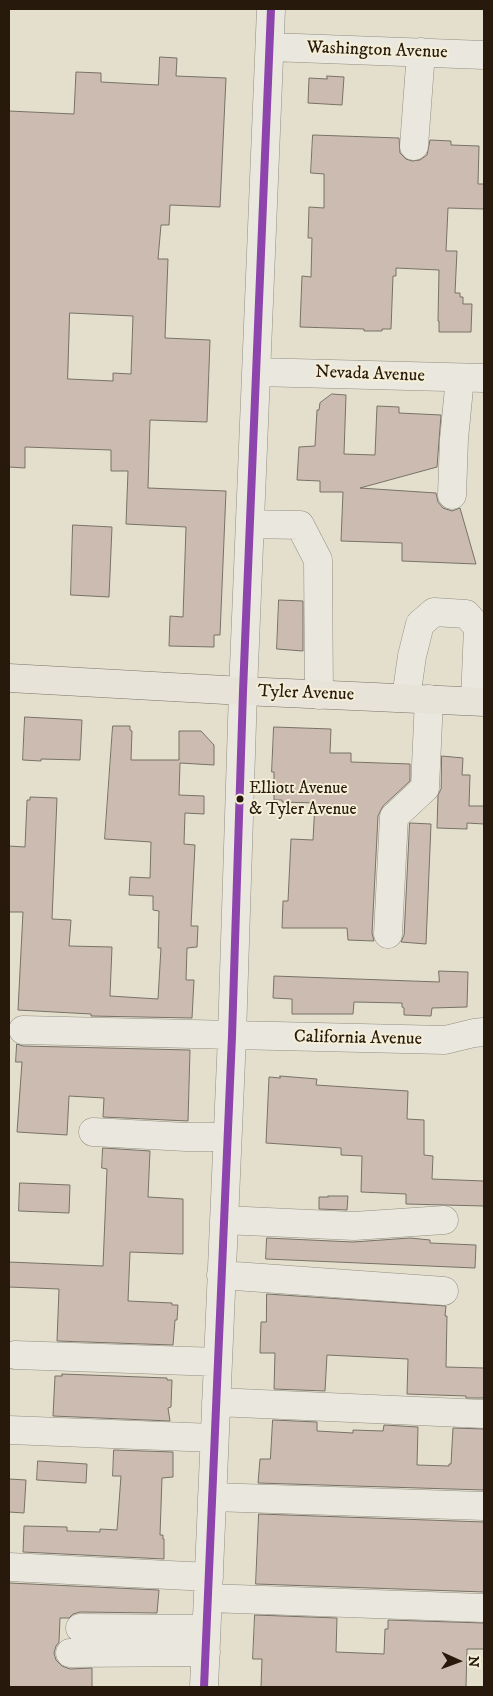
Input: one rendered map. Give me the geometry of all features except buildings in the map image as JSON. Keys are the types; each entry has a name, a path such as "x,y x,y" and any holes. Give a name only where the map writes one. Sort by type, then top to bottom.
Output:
{"main road":[{"name":"Tyler Avenue","path":"9,678 319,695 480,701"}],"street":[{"path":"204,1687 232,1036 243,691 271,9"},
{"name":"Washington Avenue","path":"270,47 484,54"},
{"path":"414,146 421,52"},
{"name":"Nevada Avenue","path":"256,372 472,378"},
{"path":"452,495 454,439 472,378"},
{"path":"250,524 300,525 318,560 319,695"},
{"path":"388,934 394,818 425,788 412,656 420,624 434,612 466,614 478,627 480,701"},
{"name":"California Avenue","path":"23,1030 445,1040 484,1032"},
{"path":"93,1132 186,1137 227,1137"},
{"path":"224,1220 354,1226 444,1220"},
{"path":"222,1275 444,1291"},
{"path":"15,1355 218,1362"},
{"path":"216,1402 484,1414"},
{"path":"9,1430 214,1438"},
{"path":"212,1496 484,1506"},
{"path":"9,1567 208,1588 484,1608"},
{"path":"80,1628 206,1640"},
{"path":"70,1652 206,1640"}],"transit line":[{"path":"204,1687 232,1036 243,691 271,9"}],"place":[{"name":"Elliott Avenue & Tyler Avenue","path":"240,799"}]}
